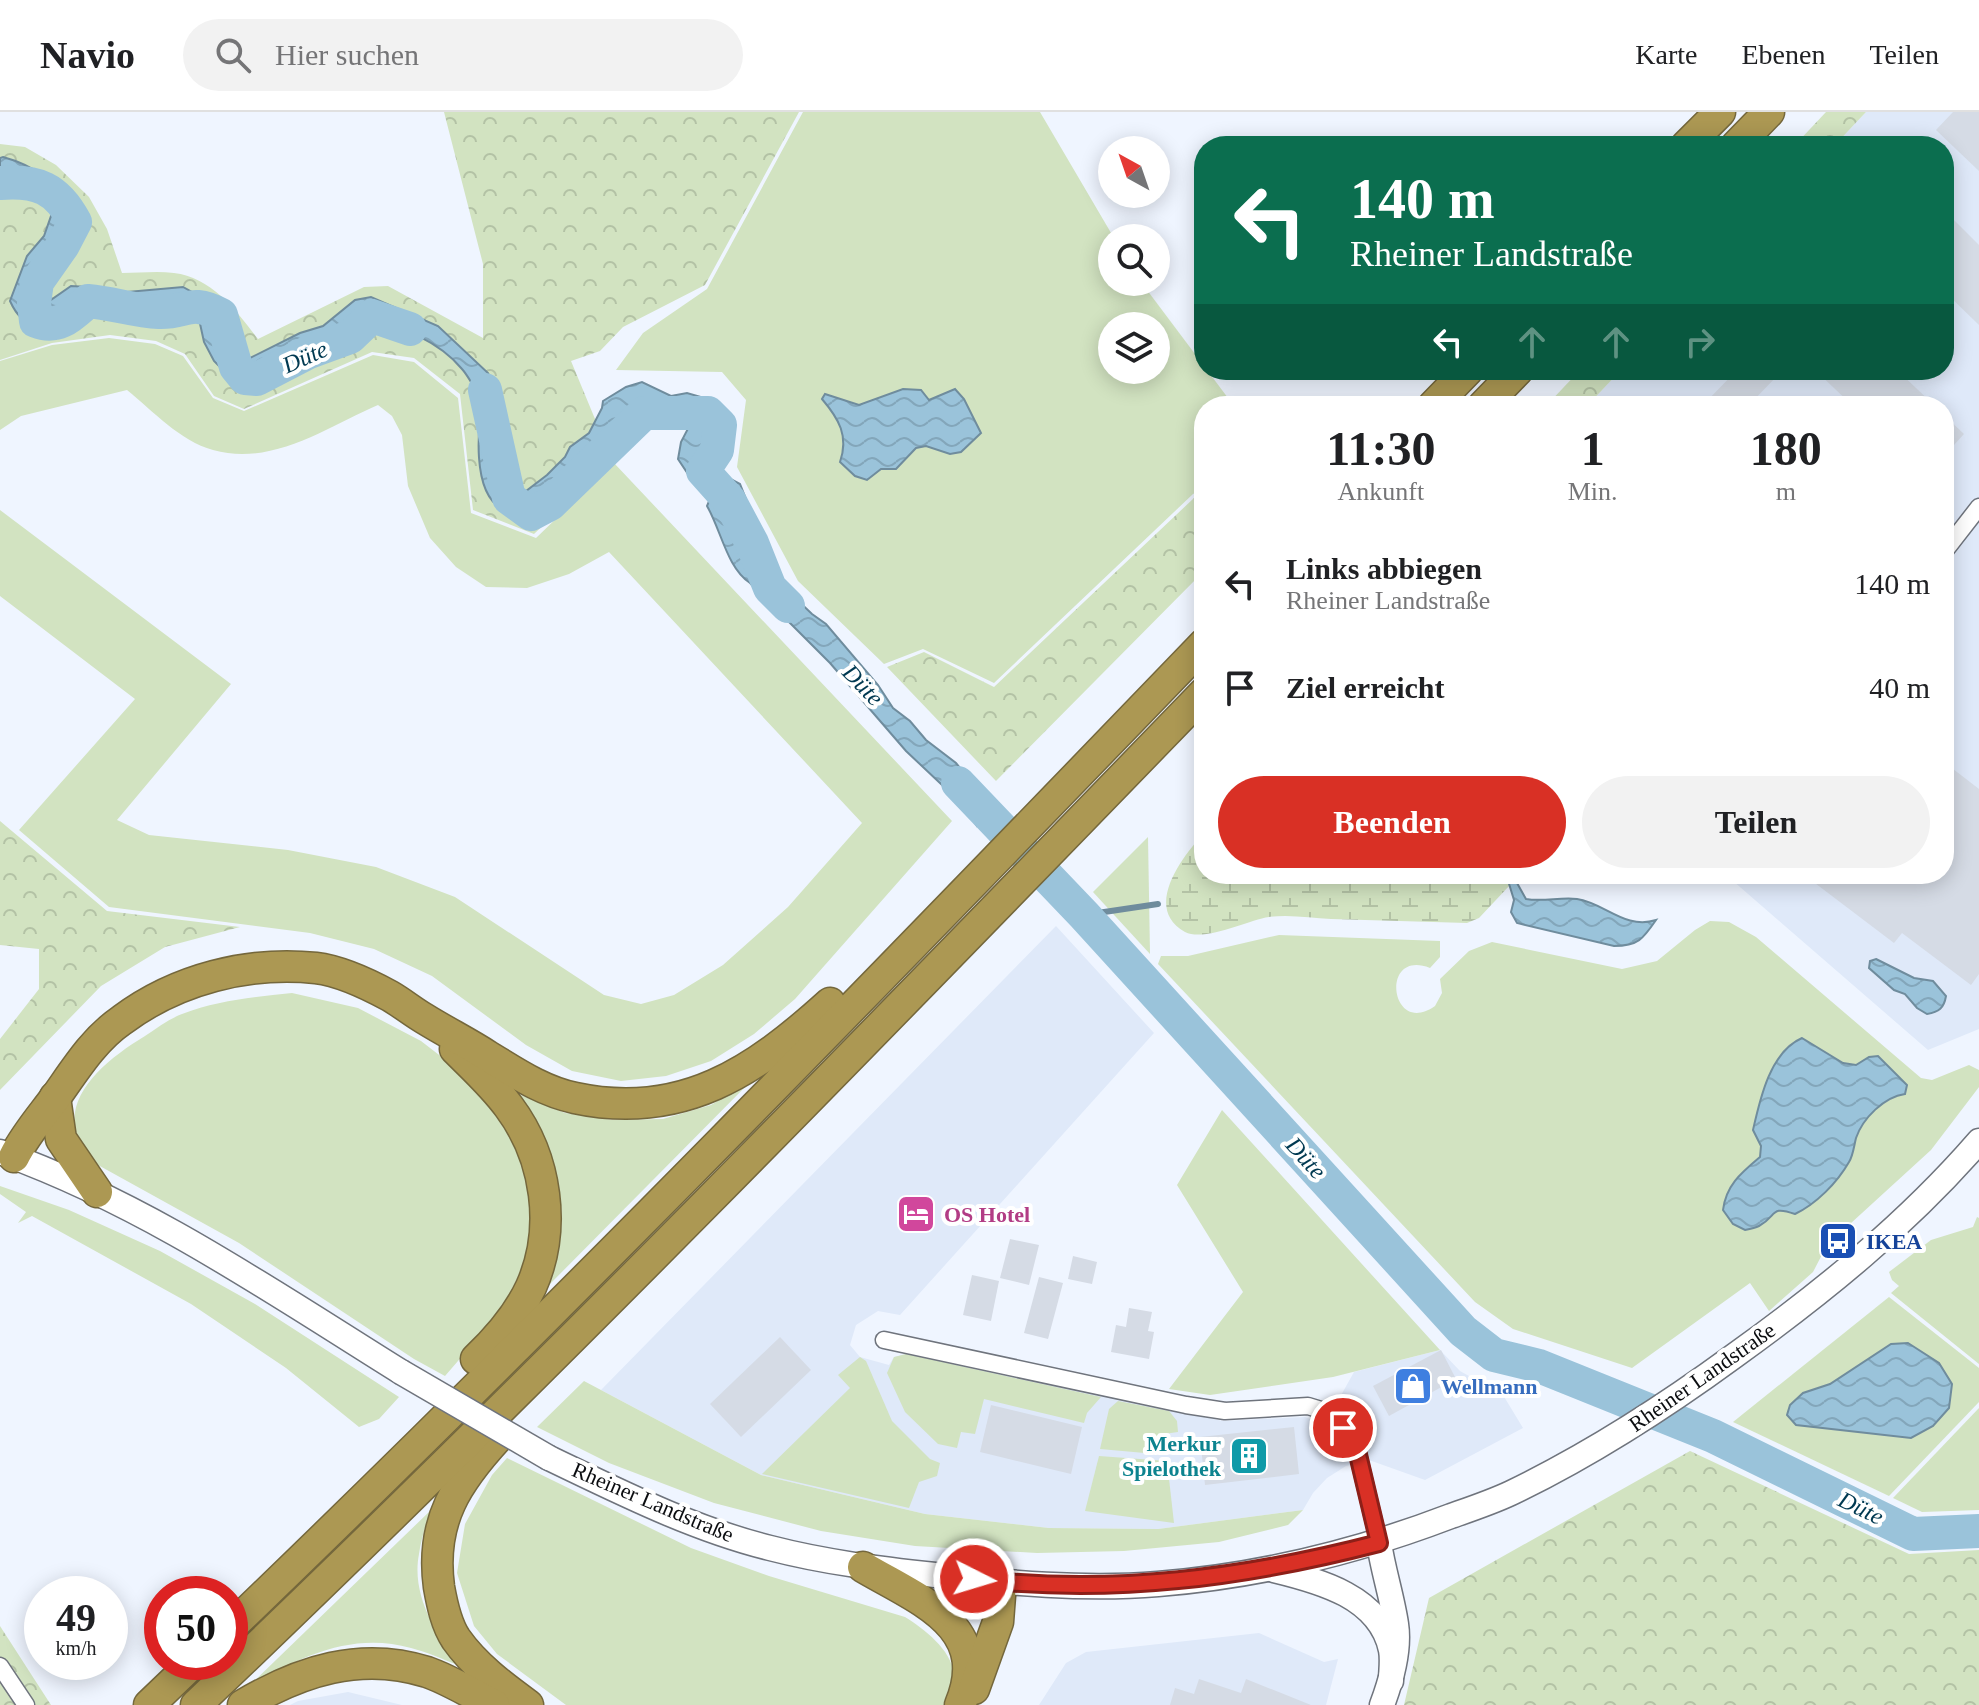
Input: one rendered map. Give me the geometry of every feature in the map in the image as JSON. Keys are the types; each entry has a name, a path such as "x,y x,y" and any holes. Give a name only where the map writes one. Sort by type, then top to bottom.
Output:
{"highway":[{"path":"1696,136 1720,112"},
{"path":"1746,136 1769,112"},
{"path":"1443,396 1458,380"},
{"path":"1493,396 1508,380"},
{"path":"248,1611 784,1077 1194,654"},
{"path":"196,1705 315,1592 602,1306 1194,703"},
{"path":"7,1155 55,1097 81,1059 120,1021 163,994 221,974 249,969 319,968 360,981 392,997 538,1087 576,1098 622,1103 653,1102 708,1089 745,1070 790,1039 853,981 892,965"},
{"path":"343,1519 372,1467 497,1339 531,1287 546,1236 544,1187 529,1141 511,1109 491,1085 426,1020"},
{"path":"55,1097 61,1139 97,1192"},
{"path":"528,1705 477,1665 454,1636 442,1607 436,1548 449,1502 474,1462 602,1328 602,1306"},
{"path":"863,1567 950,1621 963,1641 970,1666 963,1705"},
{"path":"963,1705 976,1686 998,1622 1001,1582"},
{"path":"243,1705 293,1678 326,1668 358,1664 395,1666 427,1673 494,1705"},
{"path":"149,1705 175,1680"}],"street":[{"path":"1954,539 1979,507"},
{"name":"Rheiner Landstraße","path":"7,1155 97,1192 170,1229 401,1372 549,1458 627,1495 727,1535 769,1548 863,1567 1001,1582 1156,1584 1270,1569 1379,1543 1507,1495 1631,1428 1805,1305 1879,1243 1979,1141"},
{"path":"884,1340 1199,1407 1225,1411 1308,1406 1331,1413 1355,1442 1397,1627 1391,1681 1382,1705"},
{"path":"1270,1569 1311,1579 1348,1594 1368,1610 1383,1627 1392,1651 1391,1681"},
{"path":"0,1666 26,1705"}],"shaded area":[{"path":"1866,112 1979,112 1979,1029 1928,1050 1737,884 1954,884 1954,396 1596,396 1612,380 1954,380 1954,136 1843,136"},
{"path":"1056,926 1154,1033 900,1315 878,1311 856,1325 850,1345 860,1357 889,1365 894,1357 906,1354 1223,1421 1305,1417 1325,1424 1354,1372 1440,1350 1460,1371 1503,1395 1523,1428 1425,1480 1369,1460 1346,1466 1327,1478 1303,1510 1158,1529 1049,1528 925,1514 761,1475 601,1390"},
{"path":"1259,1633 1324,1662 1338,1659 1326,1705 1039,1705 1066,1663 1086,1652"},
{"path":"348,1692 402,1705 290,1705 298,1701"}],"green space":[{"path":"444,112 799,112 705,285 623,327 600,351 571,361 612,460 534,534 473,510 460,394 414,358 372,352 244,409 214,396 185,354 156,341 110,335 52,343 0,360 0,144 25,147 56,165 89,197 107,229 122,273 174,273 200,281 232,307 258,339 364,287 388,286 483,338 483,264"},
{"path":"803,112 1040,112 1106,224 1098,224 1098,296 1152,296 1164,312 1098,312 1098,384 1170,384 1170,321 1194,353 1194,380 1214,380 1226,396 1194,396 1194,494 994,683 923,649 884,664 798,581 737,467 746,400 722,372 616,370 643,333 707,289"},
{"path":"1826,112 1866,112 1843,136 1803,136"},
{"path":"109,338 155,344 183,356 213,398 244,411 373,355 414,362 458,398 471,513 536,538 614,463 952,821 795,999 754,1034 711,1061 666,1076 621,1081 572,1071 526,1045 432,976 374,949 310,933 109,907 19,830 135,699 0,596 0,510 231,684 117,820 149,835 288,850 376,867 455,897 604,995 641,1004 674,995 723,965 788,907 862,823 609,552 569,574 527,588 486,587 456,567 430,538 408,486 402,435 392,416 378,405 298,442 256,453 235,454 201,446 167,424 127,390 21,416 0,430 0,361 52,345"},
{"path":"1571,380 1612,380 1596,396 1555,396"},
{"path":"1194,498 1194,581 996,781 887,667 924,652 994,687"},
{"path":"0,821 107,911 240,927 165,947 101,986 0,1090 0,1039 39,989 39,949 0,945"},
{"path":"1148,837 1150,954 1093,892"},
{"path":"1194,845 1194,884 1510,885 1479,918 1467,923 1277,916 1215,932 1193,934 1185,932 1173,922 1167,910 1170,882"},
{"path":"1710,921 1729,922 1756,937 1921,1078 1932,1080 1969,1065 1979,1070 1979,1087 1931,1150 1827,1245 1813,1272 1769,1311 1750,1283 1632,1368 1513,1329 1475,1302 1158,964 1161,956 1188,956 1279,935 1440,941 1440,957 1430,968 1414,965 1403,970 1397,980 1396,992 1400,1003 1408,1011 1420,1013 1435,1006 1442,993 1440,979 1469,951 1492,942 1622,969 1657,961"},
{"path":"292,993 358,1008 421,1041 465,1075 513,1130 529,1174 533,1215 524,1263 510,1294 490,1324 445,1376 414,1359 239,1243 98,1165 82,1146 75,1127 76,1109 82,1092 94,1076 127,1048 172,1018 196,1009"},
{"path":"751,1081 548,1286 561,1233 558,1184 542,1138 513,1092 565,1113 613,1120 663,1119 711,1105"},
{"path":"1222,1110 1440,1350 1333,1377 1210,1395 1169,1389 1243,1292 1177,1185"},
{"path":"0,1186 69,1210 160,1251 255,1304 399,1397 379,1419 359,1427 286,1368 191,1304 32,1216 18,1223 26,1212 0,1194"},
{"path":"1977,1217 1979,1364 1891,1293 1899,1286 1889,1272 1931,1240 1973,1227"},
{"path":"1889,1297 1979,1368 1979,1402 1889,1496 1733,1422"},
{"path":"906,1354 1101,1397 1087,1413 1084,1423 984,1399 975,1434 961,1432 957,1448 938,1444 905,1412 887,1373 894,1357"},
{"path":"860,1357 866,1361 892,1421 930,1459 940,1463 937,1476 919,1482 909,1508 762,1474 850,1388 838,1375"},
{"path":"584,1381 761,1475 925,1514 1049,1528 1158,1529 1303,1510 1288,1525 1219,1542 1124,1551 1037,1553 915,1546 821,1531 714,1503 609,1463 537,1427"},
{"path":"1118,1401 1169,1411 1177,1421 1178,1432 1164,1434 1167,1455 1100,1449 1109,1409"},
{"path":"1979,1408 1979,1510 1922,1512 1893,1498"},
{"path":"1690,1451 1909,1554 1979,1550 1979,1705 1404,1705 1429,1598"},
{"path":"1099,1456 1167,1461 1174,1523 1085,1511"},
{"path":"507,1458 691,1548 769,1576 905,1617 928,1634 948,1656 954,1678 947,1705 566,1705 497,1654 474,1626 457,1573 465,1524 492,1475"},
{"path":"430,1511 419,1554 419,1584 427,1613 458,1665 411,1648 389,1644 346,1645 305,1658 247,1688"},
{"path":"0,1626 24,1663 24,1680 35,1680 51,1705 0,1705"}],"water":[{"path":"0,158 46,177 62,194 74,215 39,269 33,290 35,300 45,304 71,286 105,288 116,293 183,287 201,297 213,310 222,342 236,360 246,360 300,333 323,326 355,300 371,297 438,326 488,373 500,399 496,420 497,466 511,495 526,491 547,475 565,457 570,447 589,433 603,401 626,387 642,382 671,396 687,393 708,399 715,422 702,452 714,475 725,476 740,484 746,499 738,525 759,567 826,624 878,685 893,708 910,721 926,740 956,763 993,809 977,826 959,801 906,751 830,663 742,576 725,548 707,506 710,499 678,459 681,442 693,419 687,412 653,414 618,429 555,490 520,514 506,510 492,500 481,474 479,441 484,399 452,358 404,330 363,316 331,340 306,345 242,377 227,374 214,361 204,342 199,319 191,310 180,307 152,311 81,299 42,322 25,321 10,301 27,256 44,236 52,213 31,187 17,179 0,177"},
{"path":"903,389 921,390 929,400 955,389 964,399 981,433 961,452 950,454 926,446 916,448 896,469 881,469 867,480 855,476 840,462 843,453 841,428 822,399 825,394 859,405"},
{"path":"1509,884 1518,884 1526,899 1577,899 1635,922 1656,920 1639,940 1629,945 1614,946 1517,923 1511,912 1514,900"},
{"path":"1876,959 1914,978 1933,981 1946,996 1942,1006 1938,1011 1927,1014 1917,1008 1905,994 1894,990 1869,968 1870,961"},
{"path":"1802,1038 1843,1063 1856,1065 1869,1057 1878,1056 1907,1085 1905,1094 1889,1099 1869,1116 1859,1130 1849,1162 1818,1199 1795,1214 1777,1211 1759,1226 1745,1230 1733,1224 1723,1210 1727,1193 1760,1157 1761,1146 1753,1130 1768,1078 1782,1054"},
{"path":"1908,1343 1939,1363 1952,1384 1949,1408 1933,1426 1911,1438 1796,1425 1787,1415 1790,1405 1803,1393 1830,1384 1891,1344"}],"building":[{"path":"1953,112 1979,112 1979,171 1954,147 1954,136 1942,136 1936,130"},
{"path":"1954,220 1979,245 1979,325 1954,301"},
{"path":"1727,380 1773,380 1758,396 1712,396"},
{"path":"1826,380 1908,380 1924,396 1842,396"},
{"path":"1954,424 1964,434 1954,445"},
{"path":"1954,770 1979,789 1979,974 1971,985 1902,933 1894,943 1816,884 1954,884"},
{"path":"1010,1239 1039,1245 1029,1285 1000,1278"},
{"path":"1073,1256 1097,1262 1092,1284 1068,1279"},
{"path":"972,1275 999,1281 991,1321 963,1315"},
{"path":"1039,1277 1063,1283 1048,1339 1024,1333"},
{"path":"1129,1308 1152,1312 1148,1331 1154,1332 1149,1359 1111,1352 1116,1325 1126,1327"},
{"path":"780,1337 811,1370 741,1437 710,1404"},
{"path":"1441,1350 1456,1379 1389,1416 1373,1386"},
{"path":"991,1405 1082,1427 1071,1474 980,1452"},
{"name":"Merkur Spielothek","path":"1294,1427 1299,1474 1205,1485 1200,1437"},
{"path":"1199,1679 1241,1693 1246,1679 1311,1705 1170,1705 1175,1688 1194,1694"}],"waterway":[{"name":"Düte","path":"0,183 25,183 45,189 61,201 75,222 37,282 34,303 36,321 58,322 71,316 88,301 159,312 195,307 211,310 221,315 236,367 245,378 257,379 309,352 350,337 372,316 410,329"},
{"name":"Düte","path":"485,390 509,498 531,514 550,504 644,413 708,413 720,425 717,450 703,471 729,500 752,543 770,588 788,606"},
{"name":"Düte","path":"958,783 1084,915 1463,1331 1494,1355 1539,1366 1713,1436 1913,1534 1979,1531"},
{"path":"1084,915 1158,904"}],"place":[{"name":"OS Hotel","path":"916,1214"},
{"name":"IKEA","path":"1838,1241"},
{"name":"Wellmann","path":"1413,1386"},
{"name":"Merkur Spielothek","path":"1249,1456"}],"route":[{"path":"974,1579 1075,1585 1156,1584 1270,1569 1379,1543 1355,1442 1343,1428"}]}
